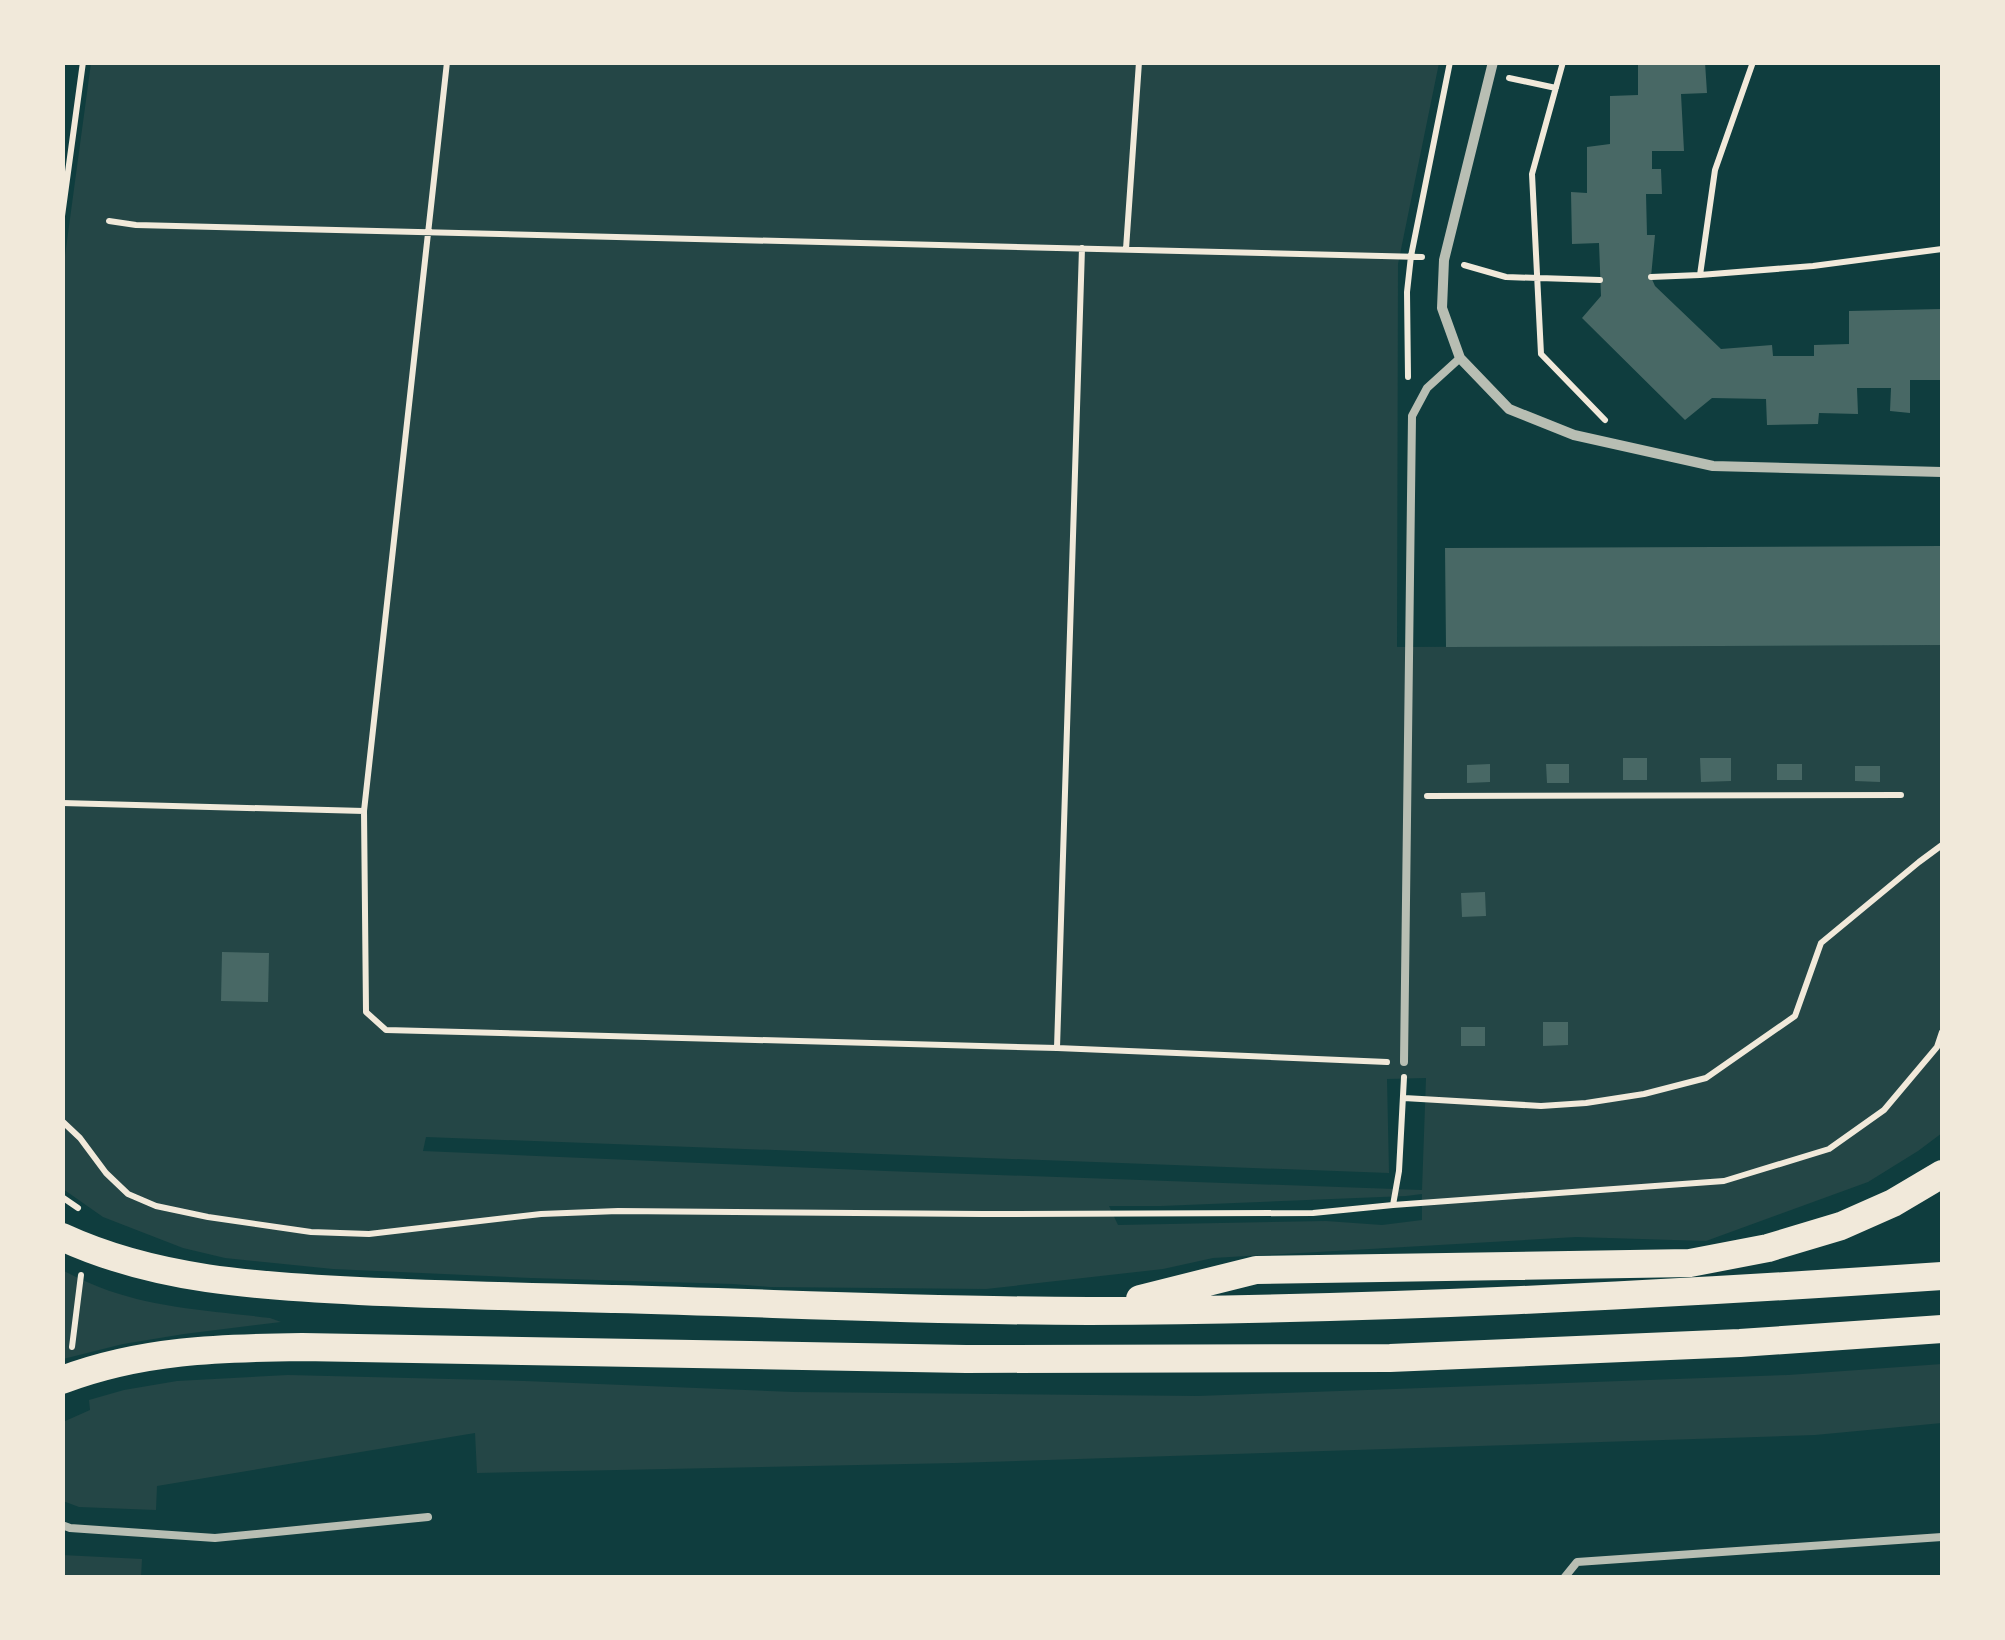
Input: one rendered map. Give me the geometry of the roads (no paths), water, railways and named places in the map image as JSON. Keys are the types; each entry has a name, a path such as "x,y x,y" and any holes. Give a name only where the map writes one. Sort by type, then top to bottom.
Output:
{"highway":[{"path":"1090,1311 1256,1270 1690,1264 1768,1248 1841,1226 1893,1203 1942,1174"},
{"path":"62,1237 151,1269 289,1288 1090,1311 1443,1303 1942,1276"},
{"path":"67,1378 155,1354 216,1348 966,1359 1371,1358 1740,1343 1942,1329"}],"street":[{"path":"1492,68 1444,260 1442,308 1460,358 1509,409 1574,435 1713,466 1942,472"}],"lane":[{"path":"1404,1062 1412,416 1426,388 1460,358"},
{"path":"62,1525 215,1538 428,1517"},
{"path":"1564,1578 1576,1562 1942,1537"}]}
